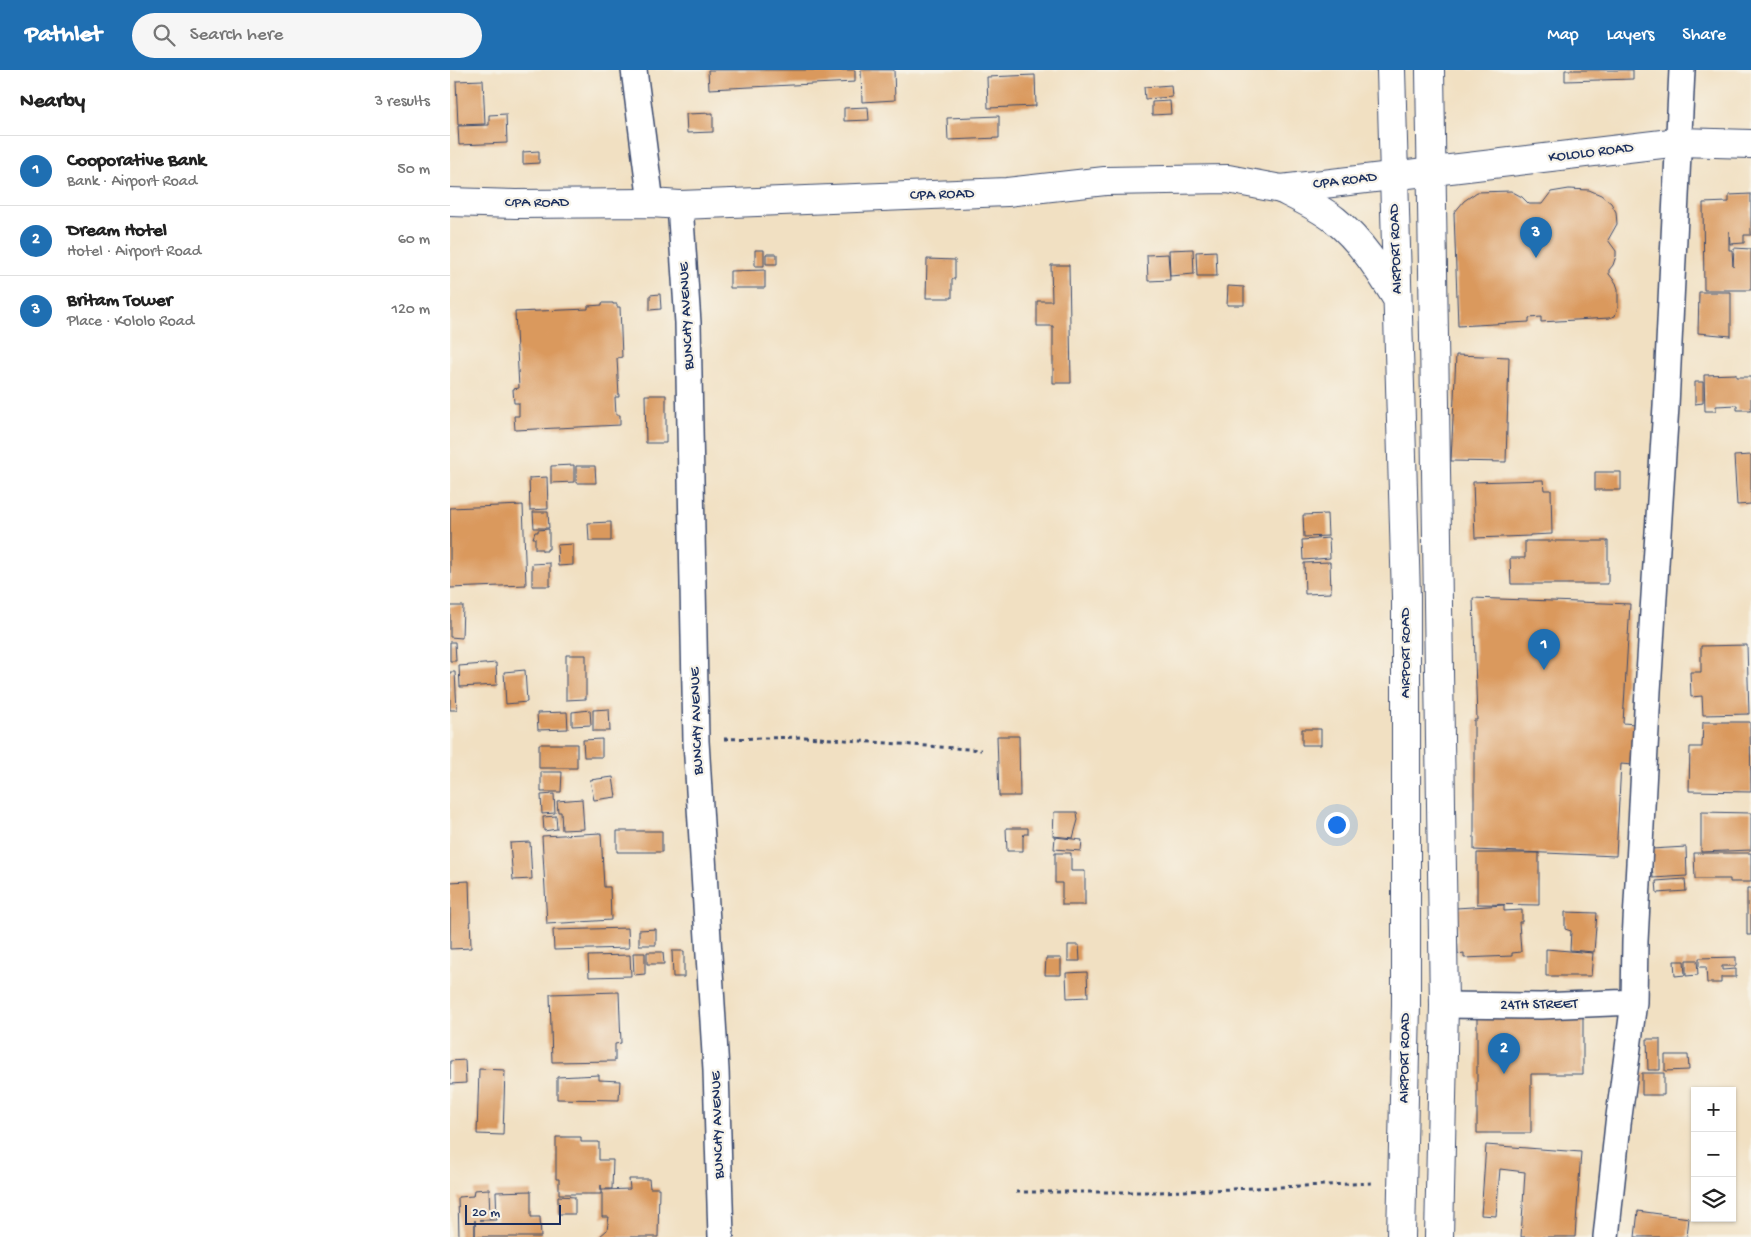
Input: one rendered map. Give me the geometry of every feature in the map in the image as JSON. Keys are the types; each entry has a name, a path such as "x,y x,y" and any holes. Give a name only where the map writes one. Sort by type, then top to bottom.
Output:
{"main road":[{"name":"AIRPORT ROAD","path":"1391,70 1406,597 1406,1005 1401,1237"},
{"path":"1430,70 1444,1005 1439,1237"},
{"name":"KOLOLO ROAD","path":"1432,171 1679,142 1751,144"},
{"name":"CPA ROAD","path":"450,202 515,204 651,202 680,205 1007,192 1105,181 1228,179 1281,189 1432,171"},
{"path":"1281,189 1334,219 1373,260 1398,299"}],"street":[{"path":"634,70 651,202"},
{"path":"1606,1237 1634,1002 1635,941 1666,406 1682,70"},
{"name":"BUNCHY AVENUE","path":"680,205 688,324 696,741 716,1070 722,1237"},
{"name":"24TH STREET","path":"1444,1005 1541,1006 1634,1002"}],"path":[{"path":"696,741 806,737 981,750"},
{"path":"1016,1192 1160,1192 1402,1181"}],"building":[{"path":"708,70 855,70 855,82 709,89"},
{"path":"861,70 894,70 895,100 862,102"},
{"path":"1565,70 1633,70 1633,79 1565,81"},
{"path":"1035,75 1036,106 988,108 987,77"},
{"path":"483,80 485,124 458,125 456,81"},
{"path":"1171,85 1172,97 1145,99 1144,87"},
{"path":"1170,101 1171,114 1152,115 1152,102"},
{"path":"868,107 869,120 844,121 844,108"},
{"path":"713,113 713,132 687,133 686,114"},
{"path":"506,114 507,143 459,145 458,126 489,125 489,115"},
{"path":"999,116 999,138 948,140 947,118"},
{"path":"539,151 539,163 523,164 523,152"},
{"path":"1569,189 1589,190 1601,195 1611,203 1616,212 1617,224 1608,240 1616,251 1613,265 1609,270 1609,274 1618,289 1618,307 1615,316 1609,318 1541,322 1541,317 1529,318 1529,322 1458,326 1454,213 1464,201 1477,192 1511,191 1522,197 1529,204 1542,204 1551,192"},
{"path":"1751,194 1751,235 1744,235 1744,243 1730,244 1729,231 1729,250 1732,250 1733,267 1734,248 1751,249 1751,290 1704,290 1703,203 1729,202 1729,195"},
{"path":"1193,249 1194,274 1170,276 1169,250"},
{"path":"755,250 764,250 764,266 755,266"},
{"path":"1216,251 1217,276 1197,276 1196,252"},
{"path":"766,254 777,254 777,264 766,264"},
{"path":"1168,254 1170,280 1148,281 1147,255"},
{"path":"927,259 955,260 952,298 926,298"},
{"path":"1051,265 1069,265 1071,383 1053,383 1053,326 1037,326 1037,301 1052,301"},
{"path":"765,270 765,288 730,288 730,271"},
{"path":"1228,286 1244,287 1244,305 1227,305"},
{"path":"1699,292 1731,292 1731,336 1698,333"},
{"path":"660,294 661,309 650,310 650,295"},
{"path":"602,303 613,303 620,307 622,357 617,358 619,397 615,397 616,415 620,415 620,425 515,430 514,416 519,416 519,403 514,403 513,389 519,388 515,312 588,309 588,306 602,305"},
{"path":"1456,355 1509,357 1506,462 1451,461"},
{"path":"1736,374 1736,377 1751,377 1751,410 1737,410 1737,405 1716,406 1716,411 1705,411 1704,375"},
{"path":"1695,382 1703,382 1703,403 1695,404"},
{"path":"645,395 666,395 666,443 646,443"},
{"path":"1751,455 1751,504 1737,505 1734,456"},
{"path":"574,465 574,482 551,483 551,466"},
{"path":"576,466 595,466 596,483 576,483"},
{"path":"1595,472 1621,472 1621,490 1595,490"},
{"path":"547,477 548,509 530,510 529,478"},
{"path":"1543,480 1544,490 1551,490 1552,534 1475,538 1473,482"},
{"path":"523,505 526,585 450,588 450,508"},
{"path":"533,512 548,512 549,528 534,528"},
{"path":"1327,514 1328,536 1304,537 1303,515"},
{"path":"611,522 611,541 589,541 588,523"},
{"path":"549,529 549,549 542,551 542,549 535,549 535,538 533,538 535,532"},
{"path":"1329,538 1330,558 1303,560 1302,540"},
{"path":"1525,541 1608,541 1608,584 1511,584 1510,558 1525,558"},
{"path":"573,544 573,565 558,566 557,545"},
{"path":"1330,562 1331,593 1305,594 1304,563"},
{"path":"550,563 550,586 532,586 532,564"},
{"path":"1473,598 1630,604 1623,723 1635,724 1633,765 1621,764 1616,856 1474,850 1474,720 1477,720"},
{"path":"450,606 463,606 462,638 450,637"},
{"path":"450,642 455,642 456,661 450,661"},
{"path":"1747,645 1749,714 1703,715 1702,696 1691,697 1690,672 1701,672 1701,646"},
{"path":"566,655 586,655 586,699 566,700"},
{"path":"496,663 497,685 460,687 459,666"},
{"path":"525,670 527,702 506,704 504,672"},
{"path":"450,672 455,672 457,710 450,710"},
{"path":"609,709 610,731 593,731 593,710"},
{"path":"590,710 591,725 572,726 572,712"},
{"path":"567,712 568,729 538,730 537,713"},
{"path":"1703,722 1750,722 1751,792 1689,791 1690,747 1702,747"},
{"path":"1302,729 1321,729 1321,745 1302,745"},
{"path":"997,736 1019,736 1020,796 999,796"},
{"path":"602,739 602,757 584,757 583,740"},
{"path":"539,744 577,744 577,768 539,768"},
{"path":"541,772 562,772 561,792 541,792"},
{"path":"613,777 616,797 594,800 590,780"},
{"path":"554,794 555,813 542,814 541,795"},
{"path":"582,799 584,829 562,830 561,812 558,812 557,801"},
{"path":"1054,812 1077,812 1078,820 1073,838 1053,836"},
{"path":"1701,812 1751,813 1751,850 1701,852"},
{"path":"556,816 557,829 544,831 543,817"},
{"path":"1006,828 1028,828 1028,834 1024,834 1023,837 1023,851 1007,851"},
{"path":"617,831 662,831 662,852 617,852"},
{"path":"601,833 604,887 610,887 611,920 547,924 542,836"},
{"path":"1055,837 1082,840 1081,851 1054,849"},
{"path":"530,842 532,879 513,880 510,843"},
{"path":"1686,847 1687,876 1653,878 1651,849"},
{"path":"1055,853 1071,853 1071,871 1085,871 1085,905 1062,905 1062,883 1055,883"},
{"path":"1477,853 1539,853 1539,905 1477,904"},
{"path":"1694,853 1751,853 1751,882 1730,882 1730,879 1695,879"},
{"path":"1685,879 1686,891 1657,893 1656,881"},
{"path":"469,881 471,948 450,949 450,882"},
{"path":"1747,888 1751,888 1751,935 1747,935"},
{"path":"1504,905 1504,911 1522,910 1522,922 1519,922 1521,952 1512,953 1512,956 1464,958 1464,953 1458,954 1456,908"},
{"path":"1565,912 1597,913 1594,952 1570,950 1571,931 1565,929"},
{"path":"628,928 629,948 554,950 553,930"},
{"path":"656,929 656,945 639,945 639,930"},
{"path":"1068,945 1079,945 1080,961 1068,961"},
{"path":"1546,949 1593,953 1591,976 1546,976"},
{"path":"672,951 684,951 684,977 673,977"},
{"path":"647,952 663,952 664,964 647,964"},
{"path":"633,953 645,953 645,974 634,975"},
{"path":"630,955 631,976 589,977 588,956"},
{"path":"1736,957 1736,966 1722,966 1722,970 1736,969 1736,977 1721,977 1721,983 1707,983 1706,967 1699,967 1699,958"},
{"path":"1046,958 1061,958 1061,975 1045,975"},
{"path":"1686,960 1697,960 1698,975 1686,976"},
{"path":"1674,961 1684,961 1685,975 1675,976"},
{"path":"1087,972 1088,997 1067,998 1066,973"},
{"path":"619,992 621,1043 615,1044 615,1061 552,1062 550,994"},
{"path":"1477,1015 1583,1015 1583,1074 1531,1074 1531,1133 1477,1133"},
{"path":"1647,1039 1660,1039 1660,1070 1648,1070"},
{"path":"1665,1055 1688,1055 1689,1070 1665,1071"},
{"path":"465,1060 466,1083 450,1084 450,1061"},
{"path":"479,1069 505,1070 503,1135 477,1134"},
{"path":"1642,1073 1664,1073 1664,1095 1642,1095"},
{"path":"599,1075 599,1080 620,1081 619,1100 557,1099 557,1077"},
{"path":"556,1137 581,1137 581,1142 599,1142 599,1160 613,1160 612,1189 601,1189 601,1194 559,1194 559,1179 556,1179"},
{"path":"1486,1145 1581,1152 1575,1237 1521,1237 1525,1172 1500,1169 1496,1216 1481,1215"},
{"path":"629,1179 649,1179 650,1188 659,1188 658,1237 599,1237 607,1230 609,1217 602,1217 602,1190 630,1189"},
{"path":"489,1189 490,1219 479,1220 497,1220 496,1192 531,1191 531,1217 540,1217 541,1237 459,1237 458,1197 473,1196 474,1190"},
{"path":"558,1196 575,1197 575,1214 558,1214"},
{"path":"1638,1211 1689,1218 1687,1237 1635,1237"}],"place":[{"name":"Britam Tower","path":"1536,258"},
{"name":"Cooporative Bank","path":"1544,670"},
{"name":"Dream Hotel","path":"1504,1074"}]}
